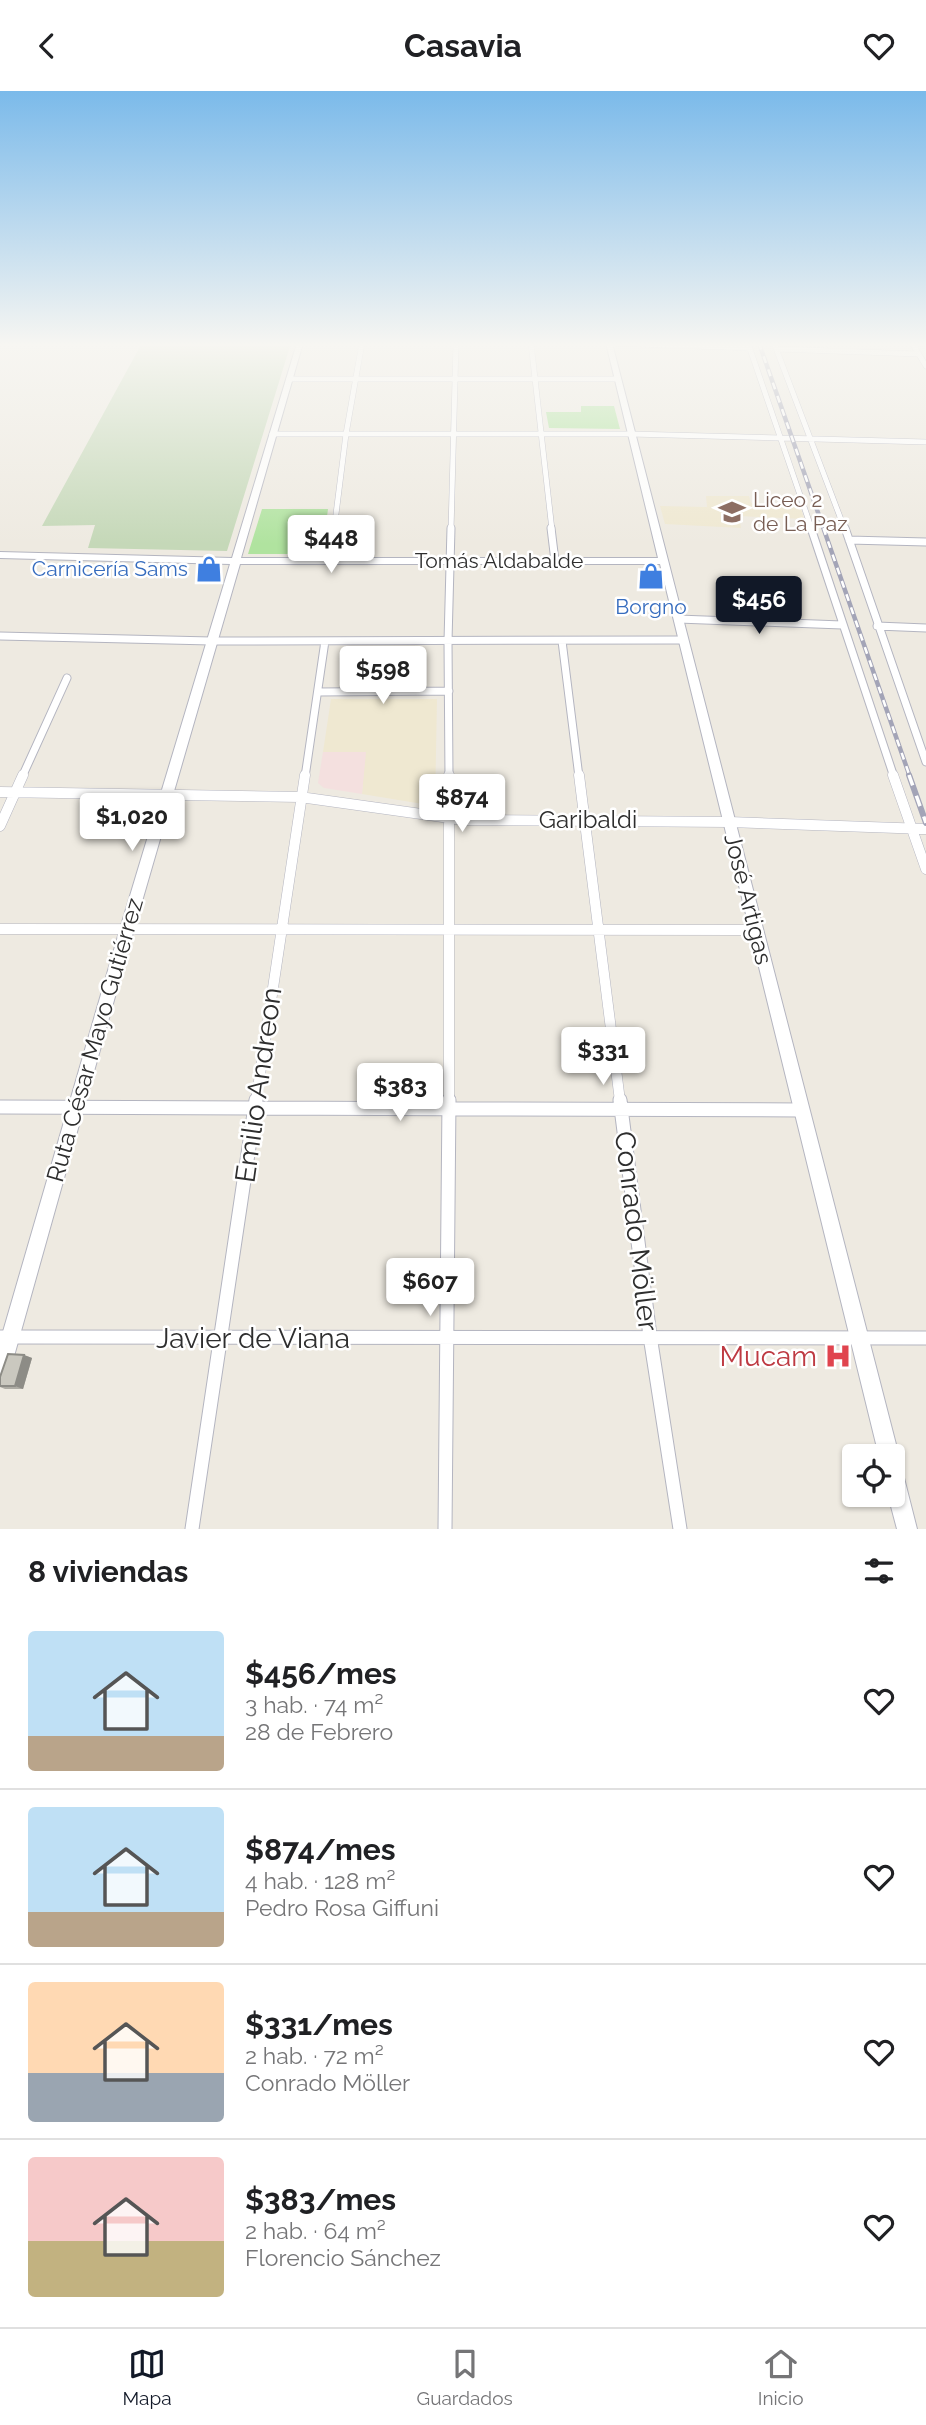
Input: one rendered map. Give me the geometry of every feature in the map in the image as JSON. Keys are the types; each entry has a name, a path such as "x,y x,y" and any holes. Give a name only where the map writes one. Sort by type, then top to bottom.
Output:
{"street":[{"name":"Ruta César Mayo Gutiérrez","path":"0,1374 5,1337 280,410"},
{"path":"330,560 350,410"},
{"path":"444,1529 451,930 448,641 454,410"},
{"path":"538,410 555,561"},
{"name":"José Artigas","path":"625,410 886,1444"},
{"path":"772,410 926,869"},
{"path":"800,410 849,540 926,762"},
{"path":"272,434 631,434 926,442"},
{"path":"849,540 926,542"},
{"name":"Tomás Aldabalde","path":"0,555 236,561 663,561"},
{"path":"678,619 842,625"},
{"path":"877,626 926,628"},
{"path":"0,636 211,641 683,640"},
{"name":"Emilio Andreon","path":"192,1529 325,641"},
{"name":"Conrado Möller","path":"562,641 650,1336 680,1529"},
{"path":"0,826 67,678"},
{"path":"318,692 449,691"},
{"name":"Garibaldi","path":"0,792 300,797 451,819 729,822 926,829"},
{"path":"0,929 755,930"},
{"path":"0,1107 800,1110"},
{"name":"Javier de Viana","path":"5,1337 926,1338"},
{"path":"901,1507 907,1529"}],"shaded area":[{"name":"Liceo 2 de La Paz","path":"706,496 749,496 751,503 800,505 804,519 739,516 741,528 665,524 660,506 707,507"},
{"path":"331,699 437,699 435,806 362,794 365,753 323,752"},
{"path":"323,752 366,752 362,794 324,788 318,783"}],"green space":[{"path":"105,410 270,410 227,551 88,548 95,525 42,526"},
{"path":"615,410 620,429 549,428 546,412"},
{"path":"262,509 328,509 322,554 248,554"}],"building":[{"path":"8,1354 24,1355 15,1386 0,1386 0,1377"}],"railway":[{"path":"782,410 910,777"},
{"path":"909,775 926,823"}],"place":[{"name":"Liceo 2 de La Paz","path":"732,512"},
{"name":"Carnicería Sams","path":"209,569"},
{"name":"Borgno","path":"651,576"},
{"name":"Mucam","path":"838,1356"}]}
